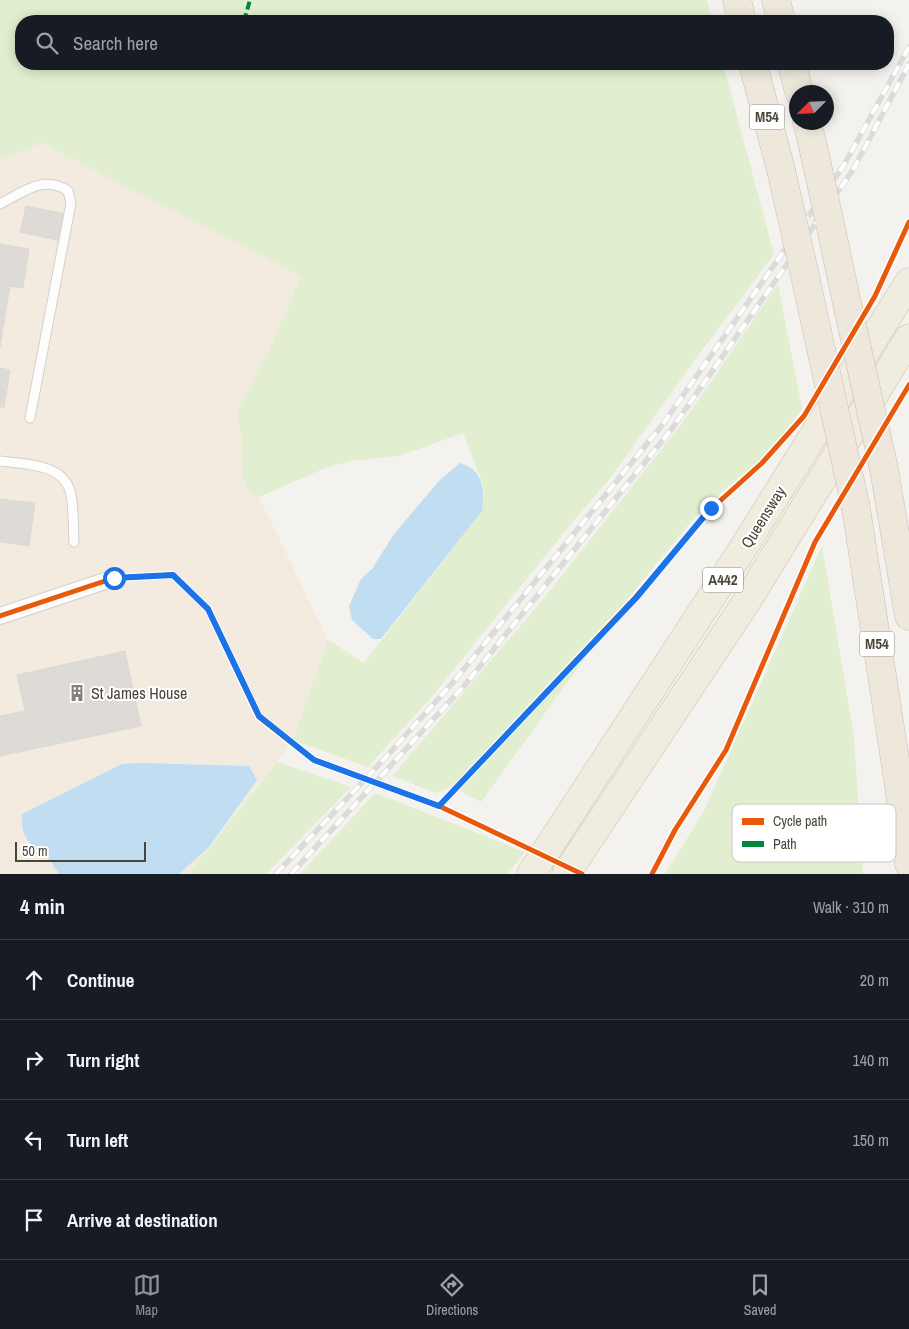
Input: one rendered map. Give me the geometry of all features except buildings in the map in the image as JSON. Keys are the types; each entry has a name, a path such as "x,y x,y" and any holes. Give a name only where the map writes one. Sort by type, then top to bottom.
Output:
{"highway":[{"path":"737,0 741,15"},
{"path":"776,0 780,15"},
{"name":"M54","path":"755,70 781,170 856,508 898,779 909,864"},
{"name":"M54","path":"794,70 797,85"},
{"name":"M54","path":"809,132 884,469 909,616"},
{"name":"Queensway","path":"530,874 742,550 909,282"},
{"name":"Queensway","path":"566,874 747,602 909,338"},
{"name":"M54","path":"898,779 901,874"}],"street":[{"path":"0,616 114,578"}],"lane":[{"path":"0,204 28,190 50,183 68,191 71,203 30,418"},
{"path":"0,461 47,468 63,478 70,491 74,542"}],"shaded area":[{"path":"41,143 301,276 268,353 239,407 238,422 242,442 241,457 250,492 259,497 328,640 293,740 189,874 179,874 209,847 249,766 122,764 28,843 50,861 59,874 0,874 0,161"}],"green space":[{"path":"0,0 707,0 711,15 15,15 15,70 725,70 774,254 611,477 565,531 435,693 368,767 293,740 328,640 364,663 482,511 484,494 482,482 463,433 399,456 350,461 323,469 259,497 250,492 243,477 242,442 238,422 239,407 268,353 301,276 41,143 0,161"},
{"path":"778,284 802,409 764,460 727,487 694,518 629,597 481,802 452,787 436,793 392,776 541,602 683,422"},
{"path":"822,546 854,738 858,804 732,804 732,862 862,862 863,874 665,874 704,811"},
{"path":"277,762 351,787 266,874 189,874"},
{"path":"375,793 525,852 508,874 300,874"}],"water":[{"path":"460,463 474,470 481,481 483,495 482,511 381,639 373,639 352,620 349,606 361,579 372,569 394,534 439,481"},
{"path":"122,764 249,766 257,780 209,847 179,874 59,874 26,837 23,831 22,814"}],"railway":[{"path":"276,874 456,679 663,424 844,165 909,47"},
{"path":"291,874 464,686 671,430 853,170 909,64"}],"marked path":[{"path":"246,15 250,0"}],"cycle path":[{"path":"439,806 635,598 711,509 762,463 804,416 875,296 909,222"},
{"path":"652,874 675,830 726,750 815,542 909,385"},
{"path":"0,616 114,578 173,575 208,609 259,717 314,760 439,806 582,874"}],"place":[{"name":"St James House","path":"77,693"}],"route":[{"path":"114,578 173,575 208,609 259,716 314,760 439,806 636,598 711,508"}]}
